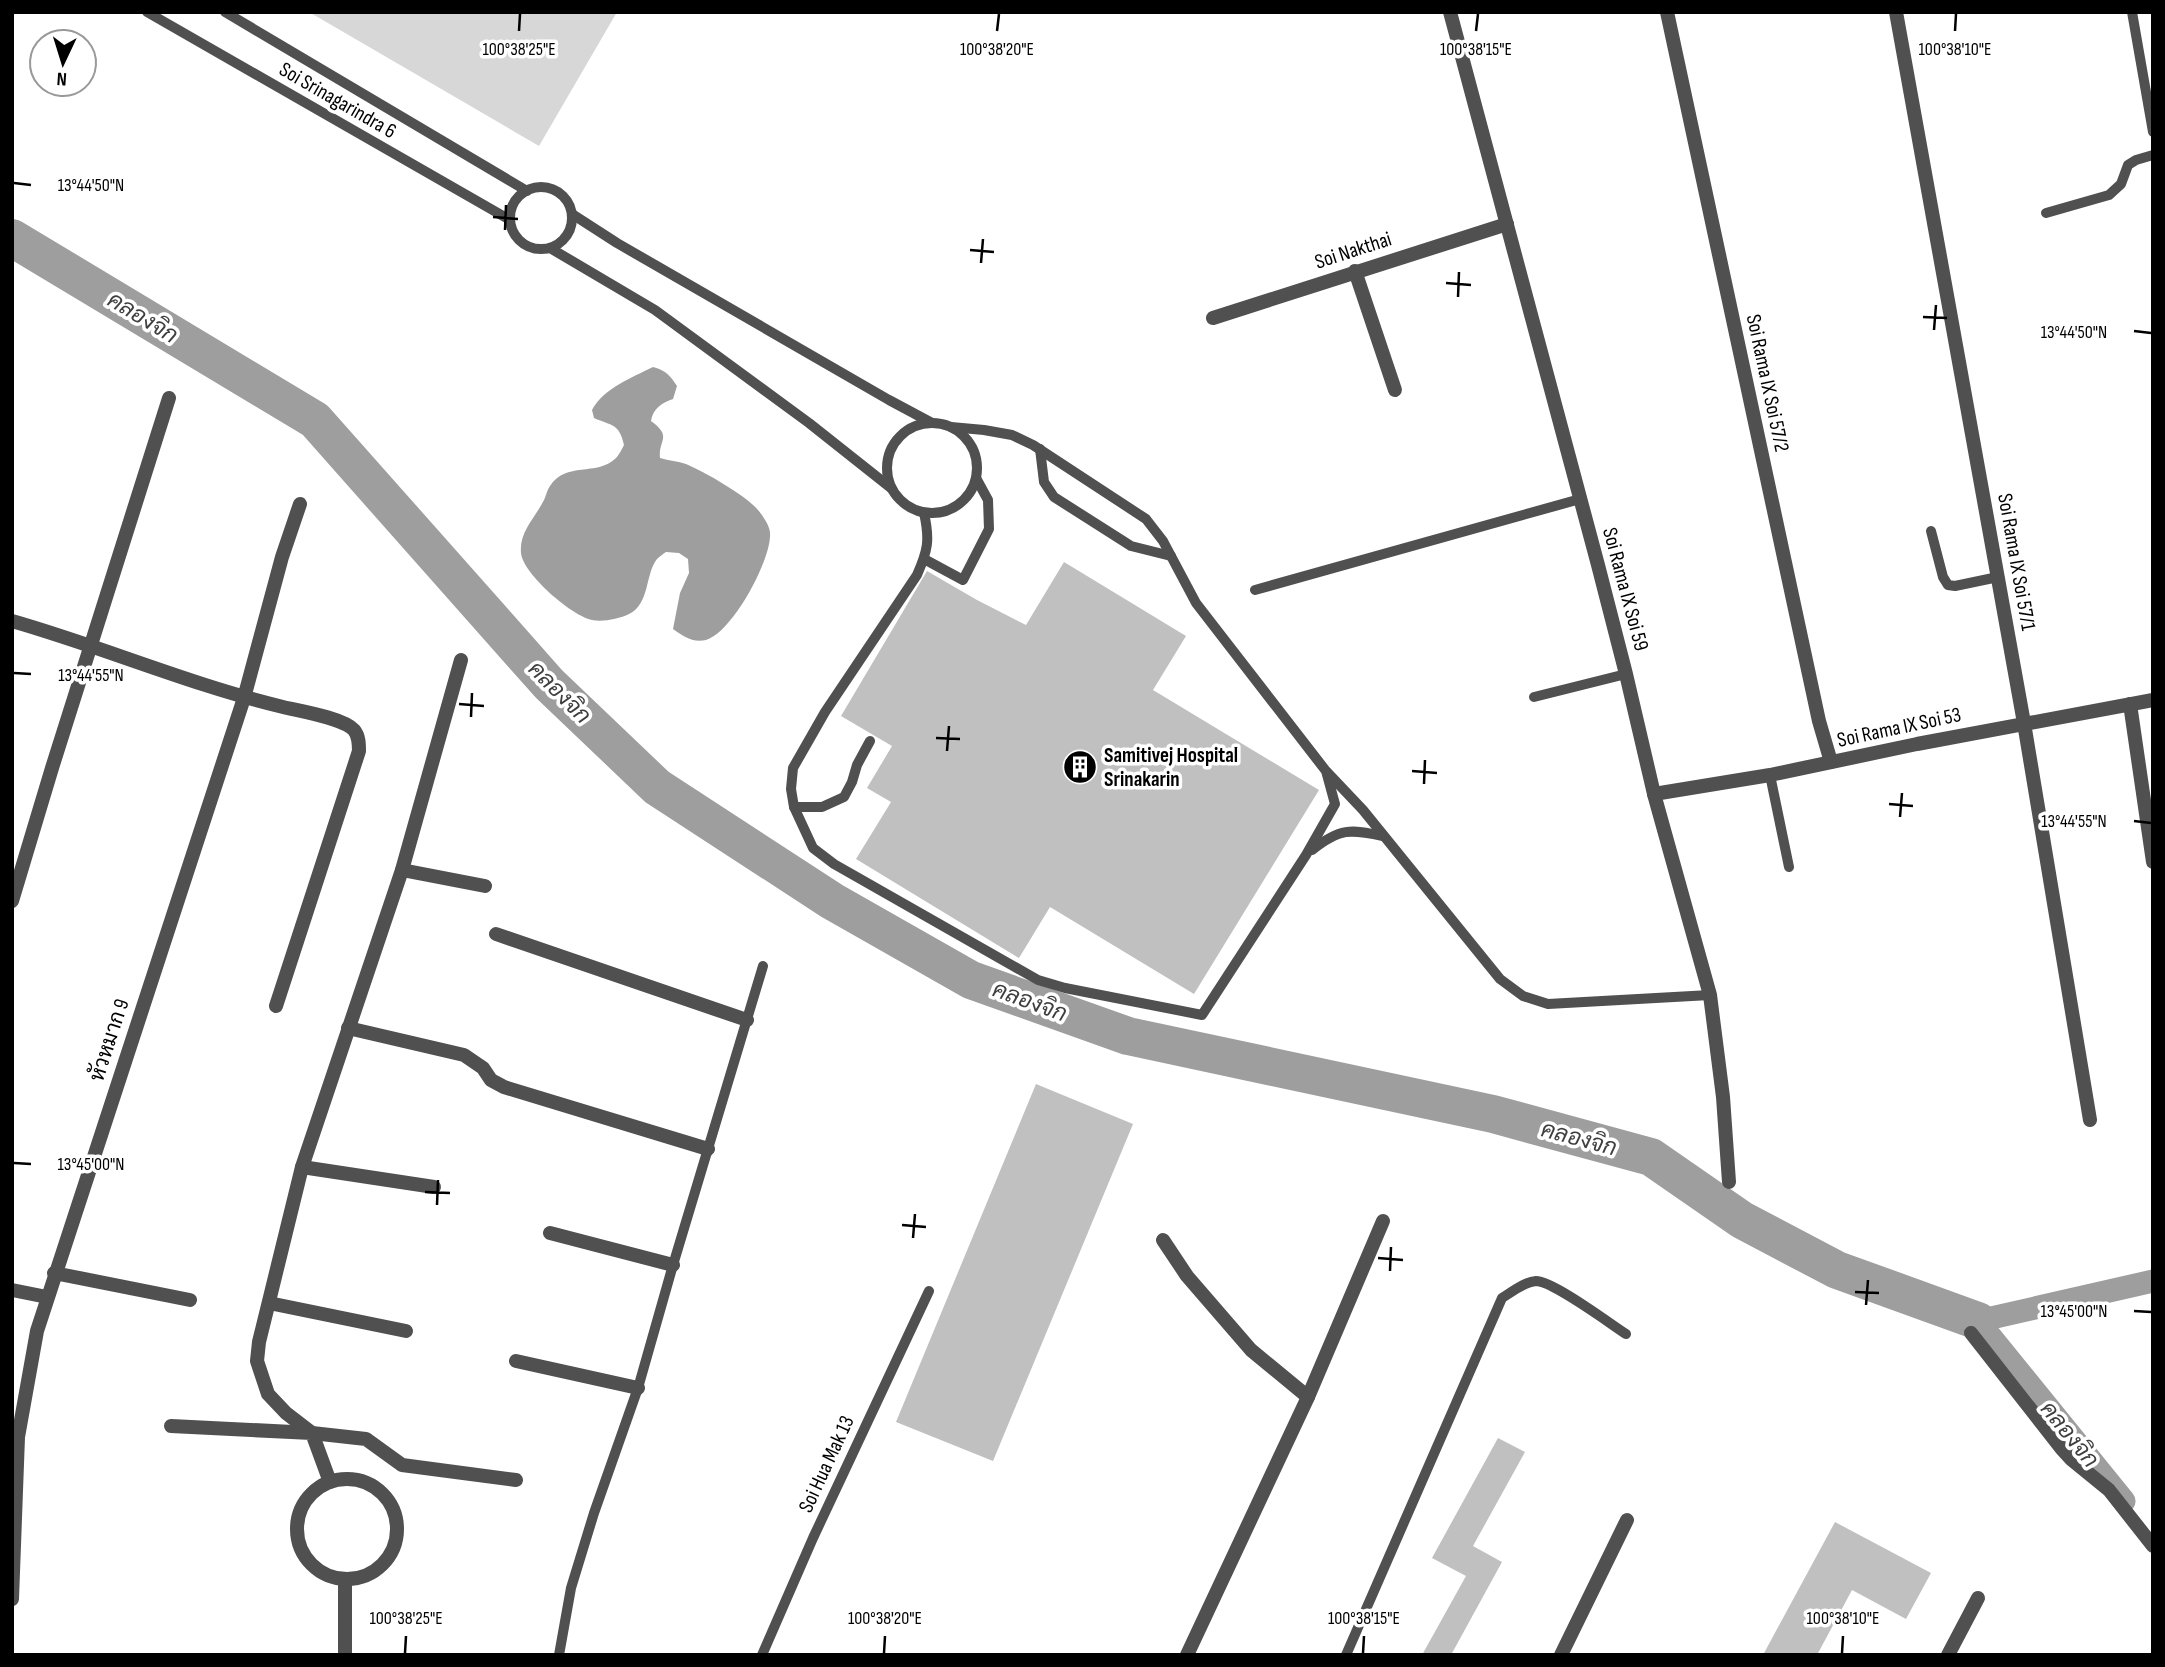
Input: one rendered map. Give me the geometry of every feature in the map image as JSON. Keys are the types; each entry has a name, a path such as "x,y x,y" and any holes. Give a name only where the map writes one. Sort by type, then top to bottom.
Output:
{"street":[{"name":"Soi Rama IX Soi 59","path":"1450,12 1626,674 1654,794 1710,995 1723,1097 1729,1182"},
{"name":"Soi Rama IX Soi 57/2","path":"1667,12 1813,694 1831,762"},
{"name":"Soi Rama IX Soi 57/1","path":"1896,12 2024,723 2090,1119"},
{"name":"Soi Nakthai","path":"1213,318 1507,224"},
{"path":"1355,271 1395,390"},
{"path":"12,901 51,768 169,398"},
{"name":"หัวหมาก 9","path":"12,1599 18,1437 37,1331 244,698 282,557 300,504"},
{"path":"12,621 91,644 244,698 335,720 354,730 359,740 359,751 276,1006"},
{"path":"330,1482 312,1433 286,1413 268,1394 257,1361 302,1167 402,870 461,660"},
{"name":"Soi Rama IX Soi 53","path":"1654,794 1770,775 2024,723 2153,700"},
{"path":"2130,704 2153,862"},
{"path":"402,870 485,886"},
{"path":"496,934 747,1020"},
{"path":"348,1028 464,1055 491,1080 504,1087 708,1149"},
{"path":"302,1167 434,1187"},
{"path":"1187,1655 1308,1397 1383,1221"},
{"path":"550,1233 673,1265"},
{"path":"1163,1240 1186,1276 1251,1350 1308,1397"},
{"path":"54,1273 190,1300"},
{"path":"12,1290 47,1297"},
{"path":"269,1303 406,1331"},
{"path":"1971,1333 2061,1448 2109,1490 2153,1546"},
{"path":"516,1361 638,1388"},
{"path":"171,1426 312,1433 366,1439 402,1465 516,1480"},
{"path":"344,1479 361,1481 376,1488 388,1499 395,1513 398,1529 395,1545 376,1571 361,1578 345,1580 328,1576 314,1567 303,1554 297,1538 297,1521 302,1505 313,1492 330,1482 344,1479"},
{"path":"1561,1655 1627,1520"},
{"path":"345,1580 345,1655"},
{"path":"1948,1655 1978,1598"}],"lane":[{"name":"Soi Srinagarindra 6","path":"147,12 510,220 517,237 524,244 541,249 550,247"},
{"name":"Soi Srinagarindra 6","path":"225,12 527,191 536,188 555,191 564,197 572,214"},
{"path":"2132,12 2153,132"},
{"path":"2046,213 2109,195 2121,184 2128,165 2153,155"},
{"path":"510,220 514,203 527,191"},
{"path":"572,214 572,223 565,238 550,247 655,310 809,423 891,488"},
{"path":"572,214 888,400 932,423 1012,435 1040,449 1146,519 1163,541 1196,603 1326,771 1363,810 1500,979 1523,996 1548,1004 1710,995"},
{"path":"932,423 918,425 904,432 893,444 887,458 887,474 891,488 899,500 925,513 952,509 971,491 976,478 977,463 972,448 964,436 951,427"},
{"path":"1040,449 1044,482 1054,497 1131,546 1171,556"},
{"path":"924,559 963,580 989,528 988,500 976,478"},
{"path":"1255,590 1580,499"},
{"path":"925,513 929,534 927,551 917,575 825,712 793,768 791,789 794,807 813,848 834,864 1028,975 1065,988 1202,1015 1306,855 1335,804 1326,771"},
{"path":"1931,531 1942,577 1948,585 1998,577"},
{"path":"1534,696 1626,674"},
{"path":"794,807 822,807 844,797 870,741"},
{"path":"1770,775 1789,867"},
{"path":"1306,855 1340,832 1384,836"},
{"path":"559,1655 571,1588 638,1388 763,966"},
{"path":"1346,1655 1502,1298 1519,1287 1537,1281 1555,1288 1626,1334"},
{"name":"Soi Hua Mak 13","path":"762,1655 813,1538 929,1291"}],"shaded area":[{"path":"309,12 617,12 539,146"},
{"path":"653,367 667,374 677,386 673,399 659,407 651,421 663,435 660,458 686,464 735,491 758,510 770,530 769,545 749,594 727,624 716,634 701,641 692,640 673,629 680,593 689,573 688,559 679,553 666,552 657,559 644,596 636,609 621,617 601,621 583,617 561,603 530,572 521,553 522,538 557,478 573,471 608,464 617,457 623,447 617,429 594,418 592,410 597,402 619,384"}],"building":[{"name":"Samitivej Hospital Srinakarin","path":"1064,562 1186,636 1153,690 1319,790 1194,994 1050,907 1019,958 856,859 891,802 867,788 892,746 841,716 927,571 1026,625"},
{"path":"1036,1084 1133,1124 993,1461 896,1422"},
{"path":"1498,1438 1525,1452 1473,1546 1502,1562 1451,1655 1422,1655 1466,1576 1432,1558"},
{"path":"1835,1522 1931,1573 1906,1619 1852,1590 1817,1655 1763,1655"}],"waterway":[{"name":"คลองจิก","path":"12,238 315,420 549,684 657,787 832,901 971,980 1128,1036 1493,1114 1651,1157 1742,1220 1837,1270 1978,1321"},
{"name":"คลองจิก","path":"2124,1501 1978,1321 2153,1281"}],"place":[{"name":"Samitivej Hospital Srinakarin","path":"1080,767"}]}
